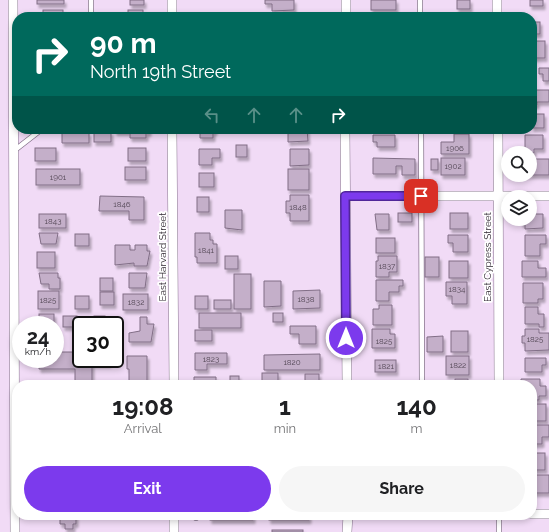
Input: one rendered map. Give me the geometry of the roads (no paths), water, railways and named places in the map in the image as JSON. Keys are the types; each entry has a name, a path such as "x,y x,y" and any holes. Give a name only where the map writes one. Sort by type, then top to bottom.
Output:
{"street":[{"path":"13,0 13,12"},
{"path":"172,0 172,12"},
{"path":"346,0 346,12"},
{"path":"497,0 497,12"},
{"path":"14,134 15,380"},
{"name":"East Harvard Street","path":"172,134 174,380"},
{"path":"345,134 347,380"},
{"name":"East Cypress Street","path":"498,134 499,380"},
{"path":"345,196 549,196"},
{"path":"537,514 549,514"},
{"path":"15,520 15,532"},
{"path":"174,520 174,532"},
{"path":"347,532 348,520"}],"lane":[{"path":"90,12 91,0"},
{"path":"420,0 420,12"},
{"path":"15,150 36,134"},
{"path":"421,134 422,380"},
{"path":"499,520 499,532"}]}
